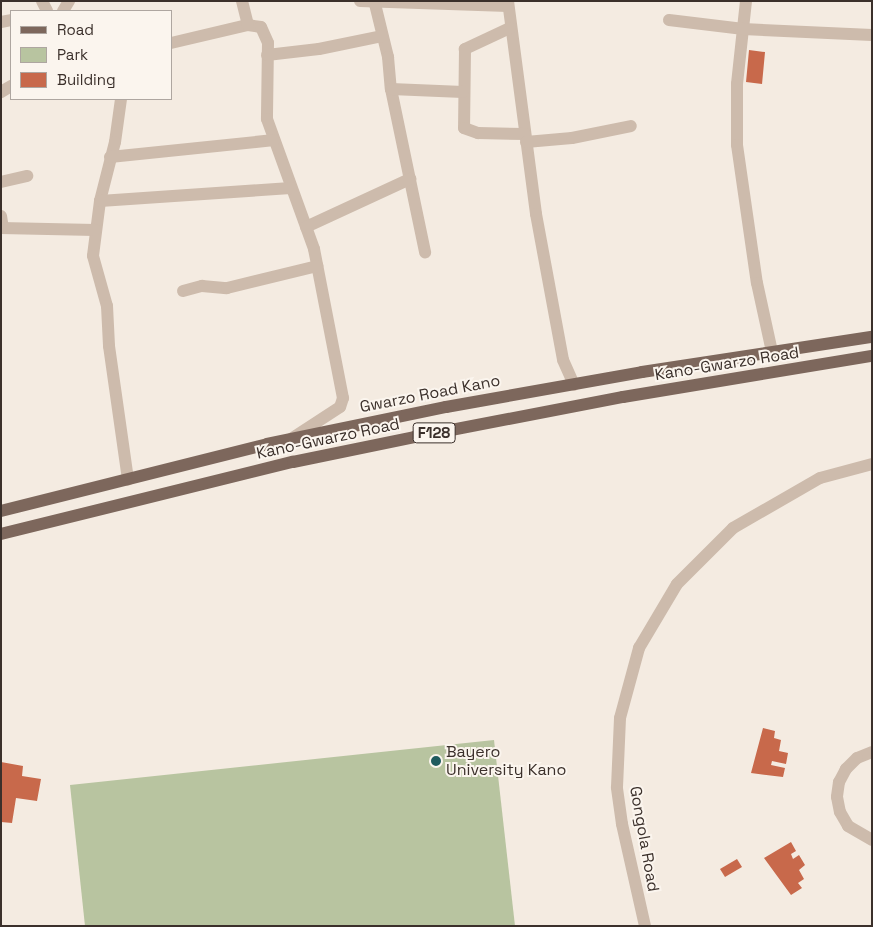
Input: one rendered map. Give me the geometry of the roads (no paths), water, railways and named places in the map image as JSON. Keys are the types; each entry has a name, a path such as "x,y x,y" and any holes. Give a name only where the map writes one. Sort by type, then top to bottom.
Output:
{"main road":[{"name":"Gwarzo Road Kano","path":"1,512 290,439 513,394 872,337"},
{"name":"Kano-Gwarzo Road","path":"1,534 294,462 416,437 623,397 872,356"}],"street":[{"path":"242,1 248,25"},
{"path":"360,1 374,4 508,4 536,214 563,360 574,385"},
{"path":"746,1 737,84 736,145 756,283 772,352"},
{"path":"374,4 392,78 391,89 425,252"},
{"path":"669,20 743,29 872,35"},
{"path":"172,44 248,25 261,27 264,32 267,55 267,118 306,227 317,266 343,398 340,407 290,439"},
{"path":"510,28 465,49 464,128 478,133 526,138 572,138 631,126"},
{"path":"267,55 319,49 382,36"},
{"path":"391,89 463,92"},
{"path":"121,100 120,118 100,201 93,256 107,306 109,346 128,480"},
{"path":"110,157 274,140"},
{"path":"1,182 26,176"},
{"path":"306,227 410,179"},
{"path":"100,201 291,188"},
{"path":"2,224 95,230"},
{"path":"183,291 202,286 227,288 317,266"},
{"name":"Gongola Road","path":"645,926 622,824 617,787 620,718 639,648 677,584 732,528 785,495 820,478 872,464"},
{"path":"872,752 857,758 846,768 839,782 837,797 840,812 848,826 872,840"}],"place":[{"name":"Bayero University Kano","path":"436,761"}]}
